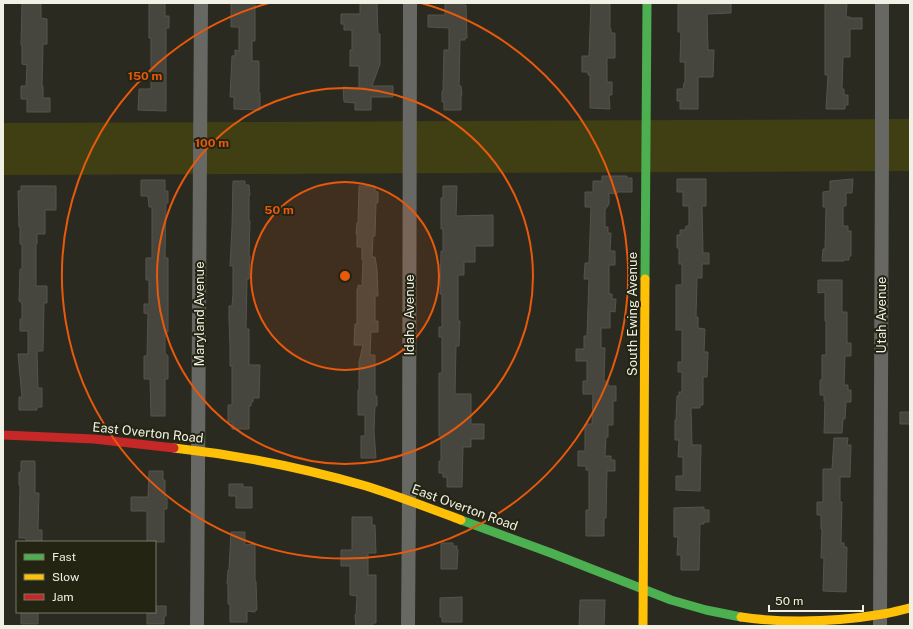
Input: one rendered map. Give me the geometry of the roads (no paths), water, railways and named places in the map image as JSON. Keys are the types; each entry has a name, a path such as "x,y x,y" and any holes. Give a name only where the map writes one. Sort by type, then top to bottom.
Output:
{"street":[{"name":"Maryland Avenue","path":"197,626 201,3"},
{"name":"Idaho Avenue","path":"408,626 410,3"},
{"name":"South Ewing Avenue","path":"643,626 646,3"},
{"name":"Utah Avenue","path":"880,621 882,3"},
{"name":"East Overton Road","path":"3,435 55,436 147,444 256,460 322,475 368,487 409,501 526,542 643,589 682,603 716,612 761,620 797,622 845,620 880,621 910,608"}]}
